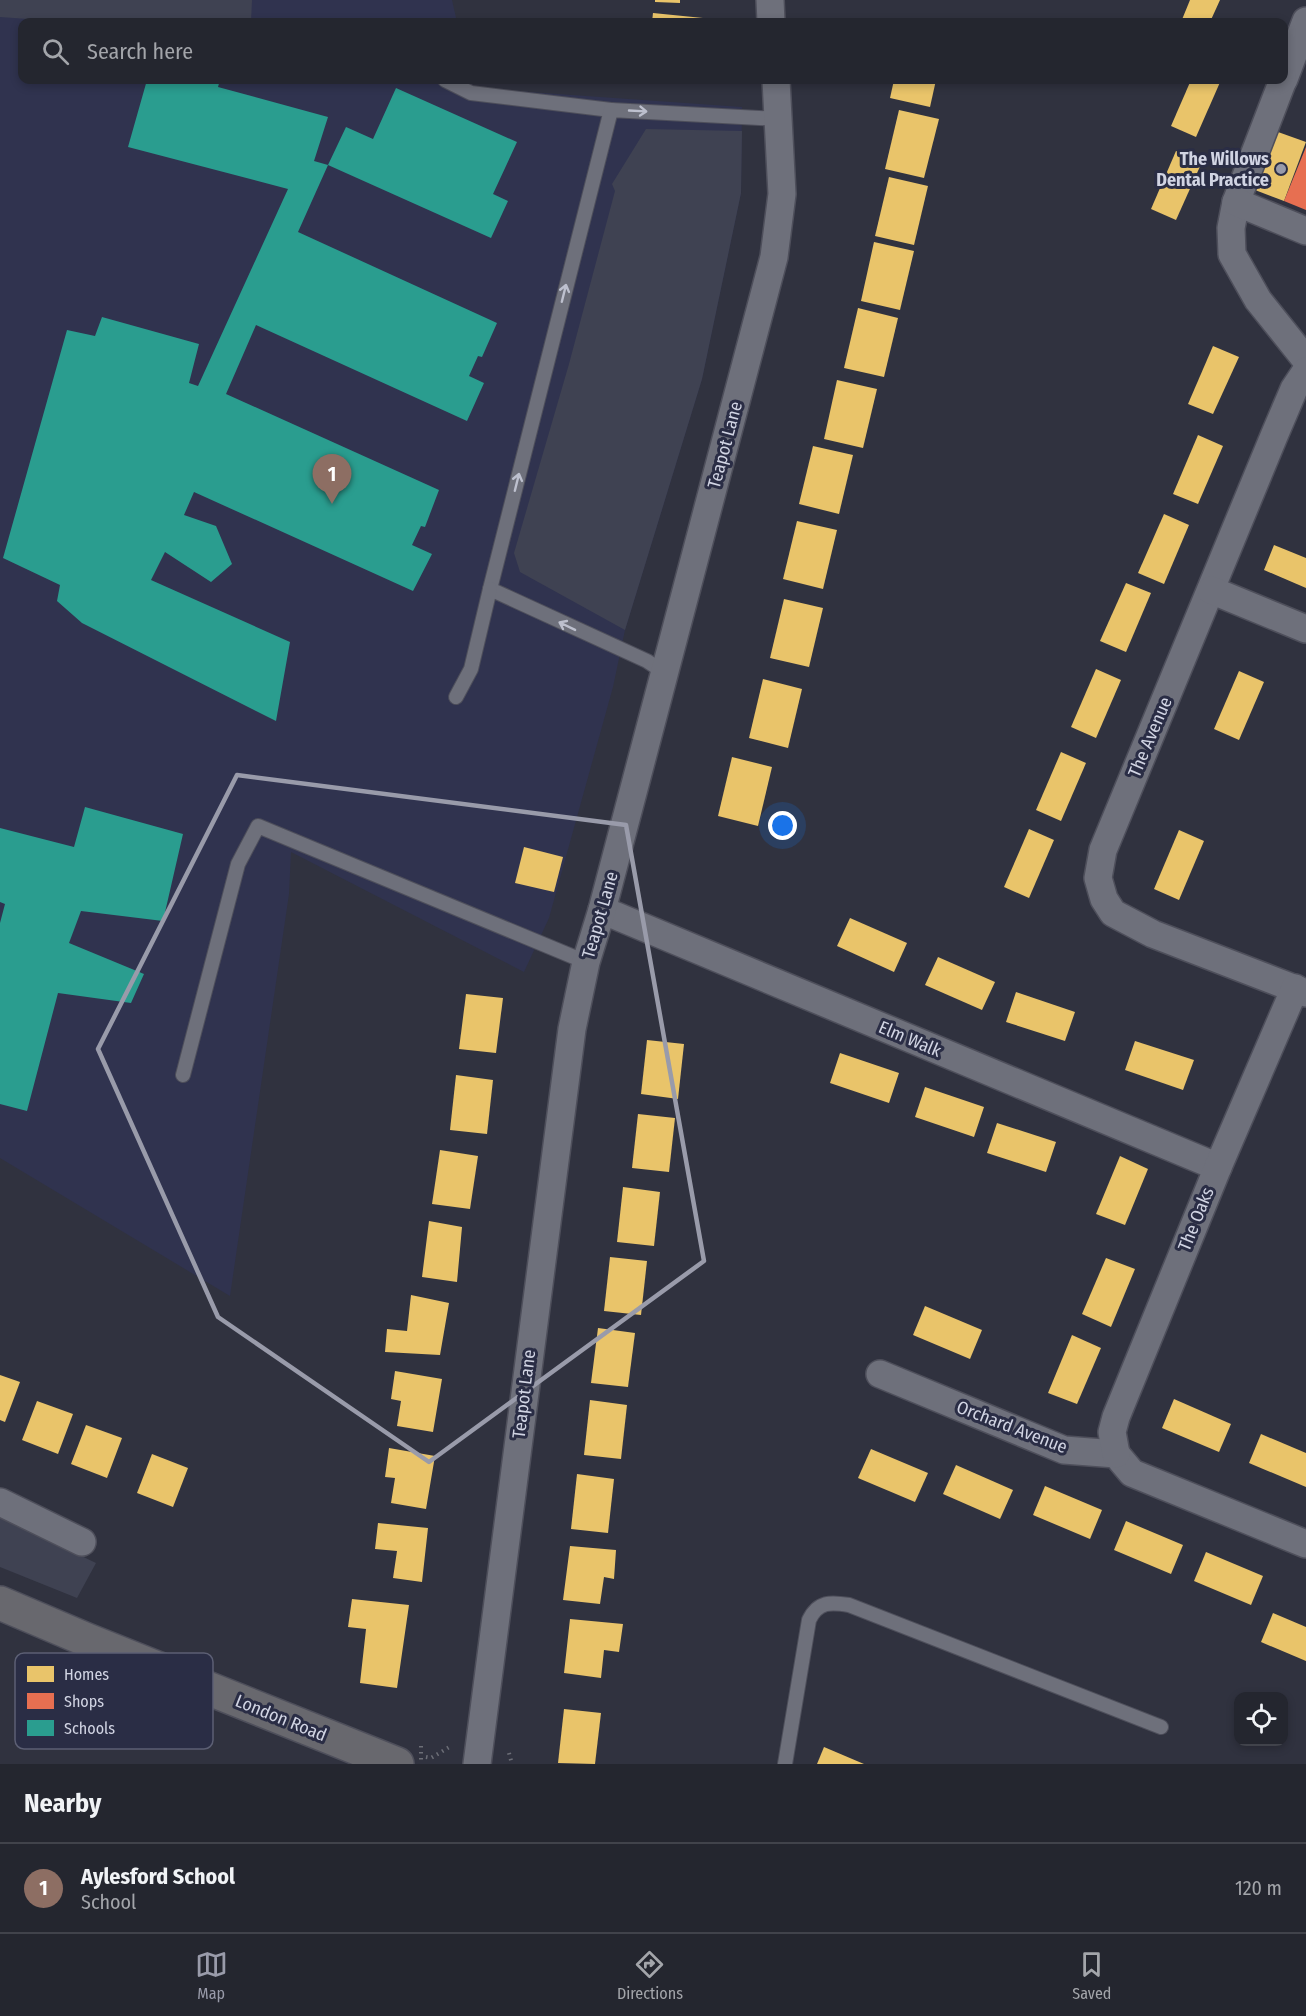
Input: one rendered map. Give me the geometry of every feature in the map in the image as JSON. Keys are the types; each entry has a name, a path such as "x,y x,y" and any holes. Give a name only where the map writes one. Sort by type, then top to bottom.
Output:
{"main road":[{"name":"London Road","path":"0,1603 123,1653"},
{"name":"London Road","path":"213,1685 409,1755"}],"street":[{"path":"770,0 771,18"},
{"path":"1288,75 1306,21"},
{"name":"Teapot Lane","path":"477,1764 570,1041 586,962 602,910 774,257 782,194 776,84"},
{"path":"1284,84 1236,202 1232,228 1232,254 1258,300 1306,360"},
{"path":"1236,202 1306,231"},
{"name":"The Avenue","path":"1300,990 1153,934 1113,913 1104,899 1098,878 1103,850 1290,398 1306,371"},
{"path":"1211,590 1306,629"},
{"name":"Elm Walk","path":"602,910 1218,1167"},
{"name":"The Oaks","path":"1116,1454 1112,1432 1116,1417 1218,1167 1300,990"},
{"name":"Orchard Avenue","path":"880,1374 1064,1450 1116,1454"},
{"path":"1116,1454 1132,1473 1306,1544"},
{"path":"0,1502 82,1542"}],"lane":[{"path":"453,84 471,93 611,110 779,119"},
{"path":"456,697 471,669 611,110"},
{"path":"490,589 620,651 646,661 665,673"},
{"path":"183,1075 238,864 258,826 586,962"},
{"path":"785,1764 809,1620 813,1610 828,1602 849,1605 1161,1727"}],"path":[{"path":"409,1755 421,1764"}],"highlighted area":[{"path":"237,775 626,825 704,1261 429,1462 218,1317 98,1049"}],"shaded area":[{"path":"0,0 452,0 456,18 18,18 18,84 472,84 473,88 742,107 741,193 702,379 625,630 613,687 549,918 524,972 291,852 289,894 230,1296 0,1158"},
{"path":"0,0 252,0 251,18 0,17"},
{"path":"646,129 742,131 741,193 702,379 625,630 520,572 514,553 569,364 615,191 612,184"},
{"path":"0,1517 96,1563 77,1598 0,1567"}],"building: Homes":[{"path":"655,0 680,0 680,3 655,2"},
{"path":"1190,0 1220,0 1212,18 1183,18"},
{"path":"653,13 703,18 652,18"},
{"path":"893,84 935,84 930,107 890,98"},
{"path":"1189,84 1219,84 1196,137 1171,126"},
{"path":"899,110 939,119 924,178 885,169"},
{"name":"The Willows Dental Practice","path":"1278,132 1306,142 1284,201 1255,190"},
{"path":"1176,151 1202,162 1176,220 1151,209"},
{"path":"889,177 928,186 914,245 875,236"},
{"path":"874,242 914,251 900,310 861,301"},
{"path":"858,308 898,318 884,377 844,368"},
{"path":"1213,346 1239,357 1213,414 1188,404"},
{"path":"837,380 877,389 863,448 824,439"},
{"path":"1198,435 1223,446 1198,504 1173,494"},
{"path":"813,446 853,455 839,514 799,504"},
{"path":"1164,514 1189,525 1164,584 1138,573"},
{"path":"797,521 837,530 823,589 783,579"},
{"path":"1274,545 1306,558 1306,588 1264,570"},
{"path":"1126,583 1151,593 1126,652 1100,641"},
{"path":"784,599 823,608 809,667 770,658"},
{"path":"1096,669 1121,680 1096,738 1071,727"},
{"path":"1239,671 1264,682 1239,740 1214,729"},
{"path":"763,679 802,689 788,748 749,738"},
{"path":"1061,752 1086,763 1061,821 1036,810"},
{"path":"732,757 772,767 758,826 718,816"},
{"path":"1029,829 1054,840 1029,898 1004,887"},
{"path":"1179,830 1204,841 1179,900 1154,889"},
{"path":"524,847 563,857 554,892 515,883"},
{"path":"850,918 907,943 894,972 837,946"},
{"path":"938,957 995,982 982,1010 925,985"},
{"path":"1016,992 1075,1012 1065,1041 1006,1022"},
{"path":"466,994 503,998 496,1053 459,1049"},
{"path":"647,1040 684,1044 678,1099 641,1094"},
{"path":"1135,1041 1194,1060 1183,1090 1125,1070"},
{"path":"840,1053 899,1073 889,1103 830,1083"},
{"path":"456,1075 493,1080 487,1134 450,1130"},
{"path":"925,1087 984,1107 974,1137 915,1117"},
{"path":"638,1114 675,1118 669,1172 632,1168"},
{"path":"997,1123 1056,1142 1046,1172 987,1153"},
{"path":"440,1150 478,1156 470,1209 432,1204"},
{"path":"1120,1156 1148,1169 1125,1225 1096,1214"},
{"path":"623,1187 660,1192 654,1246 617,1242"},
{"path":"429,1221 462,1227 457,1282 422,1277"},
{"path":"610,1257 647,1261 641,1315 604,1311"},
{"path":"1106,1258 1135,1269 1111,1327 1082,1314"},
{"path":"411,1295 449,1303 440,1355 385,1352 387,1329 407,1331"},
{"path":"925,1306 982,1330 970,1359 913,1335"},
{"path":"598,1328 635,1333 628,1387 591,1383"},
{"path":"1072,1335 1101,1348 1077,1404 1048,1393"},
{"path":"395,1371 442,1379 433,1432 397,1426 401,1401 391,1399"},
{"path":"0,1375 20,1382 5,1422 0,1420"},
{"path":"1174,1399 1231,1424 1219,1452 1162,1428"},
{"path":"590,1400 627,1405 621,1459 584,1455"},
{"path":"37,1401 73,1414 58,1454 22,1440"},
{"path":"86,1425 122,1438 107,1478 71,1464"},
{"path":"1261,1434 1306,1453 1306,1487 1249,1463"},
{"path":"389,1448 435,1456 426,1509 391,1503 395,1478 385,1477"},
{"path":"871,1449 928,1473 915,1502 858,1478"},
{"path":"152,1454 188,1468 173,1507 137,1493"},
{"path":"956,1465 1013,1490 1000,1519 943,1494"},
{"path":"577,1474 614,1479 608,1533 571,1529"},
{"path":"1045,1486 1102,1510 1090,1539 1033,1515"},
{"path":"1126,1521 1183,1545 1171,1574 1114,1550"},
{"path":"378,1523 428,1528 422,1582 393,1578 397,1551 375,1549"},
{"path":"570,1546 616,1550 614,1579 604,1577 600,1604 563,1600"},
{"path":"1206,1552 1263,1576 1251,1605 1194,1581"},
{"path":"352,1599 409,1605 397,1688 360,1683 366,1629 348,1627"},
{"path":"1273,1613 1306,1627 1306,1661 1261,1642"},
{"path":"570,1619 623,1624 619,1652 604,1650 601,1678 564,1673"},
{"path":"564,1709 601,1713 595,1764 558,1763"},
{"path":"824,1747 864,1764 817,1764"}],"building: Shops":[{"path":"1306,147 1306,210 1284,201"}],"building: Schools":[{"path":"146,84 219,84 218,87 328,117 314,161 328,165 298,232 497,323 482,357 478,356 469,376 484,383 467,421 256,325 226,394 439,490 425,527 421,526 412,545 432,554 413,591 194,492 184,515 216,526 232,564 211,582 165,552 151,580 290,642 276,721 82,623 57,601 60,585 3,558 67,330 95,336 102,317 199,344 189,383 198,386 288,189 128,147"},
{"path":"396,88 517,142 493,194 508,201 491,238 328,165 346,127 373,139"},
{"path":"85,807 183,834 163,921 81,911 69,943 144,974 131,1003 58,993 27,1111 0,1104 0,923 5,904 0,902 0,828 74,847"}],"place":[{"name":"The Willows Dental Practice","path":"1281,169"},
{"name":"Aylesford School","path":"332,504"}]}
